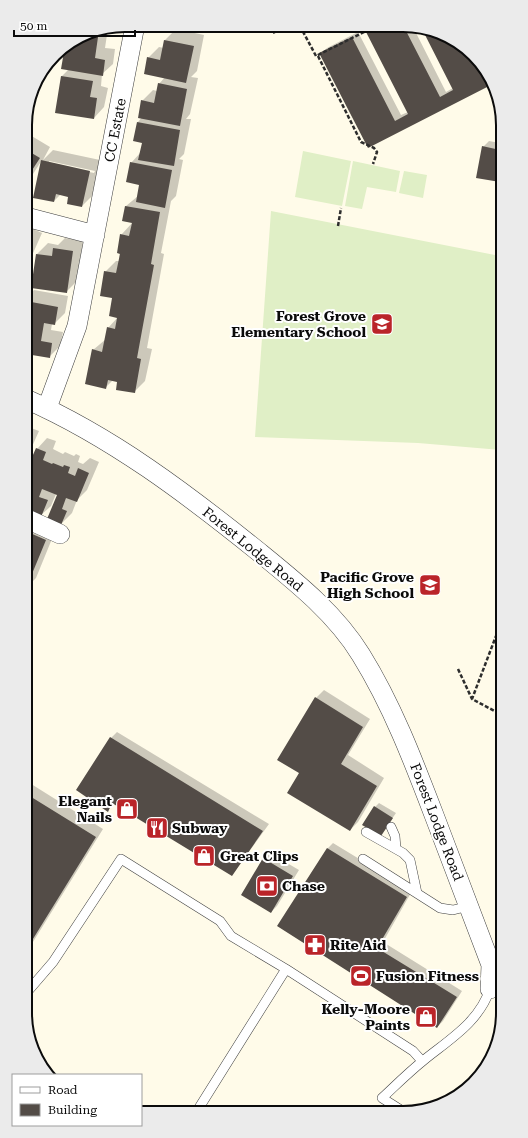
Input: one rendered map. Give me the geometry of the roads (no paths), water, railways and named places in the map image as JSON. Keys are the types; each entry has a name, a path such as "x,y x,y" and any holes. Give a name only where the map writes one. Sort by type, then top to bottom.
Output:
{"street":[{"name":"CC Estate","path":"47,408 77,326 134,32"},
{"path":"32,219 94,235"},
{"name":"Forest Lodge Road","path":"32,402 89,431 159,475 188,496 301,586 348,635 361,655 404,736 490,965 490,989"},
{"path":"32,521 60,534"}],"lane":[{"path":"391,827 395,836 396,849"},
{"path":"366,832 396,849 410,860 417,893"},
{"path":"32,986 53,962 121,859 220,920 231,936 286,969 413,1051 422,1062"},
{"path":"363,859 440,908 453,910 469,906"},
{"path":"200,1106 286,969"},
{"path":"395,1106 382,1098 422,1062 471,1023 486,1002 490,989"}],"place":[{"name":"Forest Grove Elementary School","path":"382,324"},
{"name":"Pacific Grove High School","path":"430,585"},
{"name":"Elegant Nails","path":"127,809"},
{"name":"Subway","path":"157,828"},
{"name":"Great Clips","path":"204,856"},
{"name":"Chase","path":"267,886"},
{"name":"Rite Aid","path":"315,945"},
{"name":"Fusion Fitness","path":"361,976"},
{"name":"Kelly-Moore Paints","path":"426,1017"}]}
